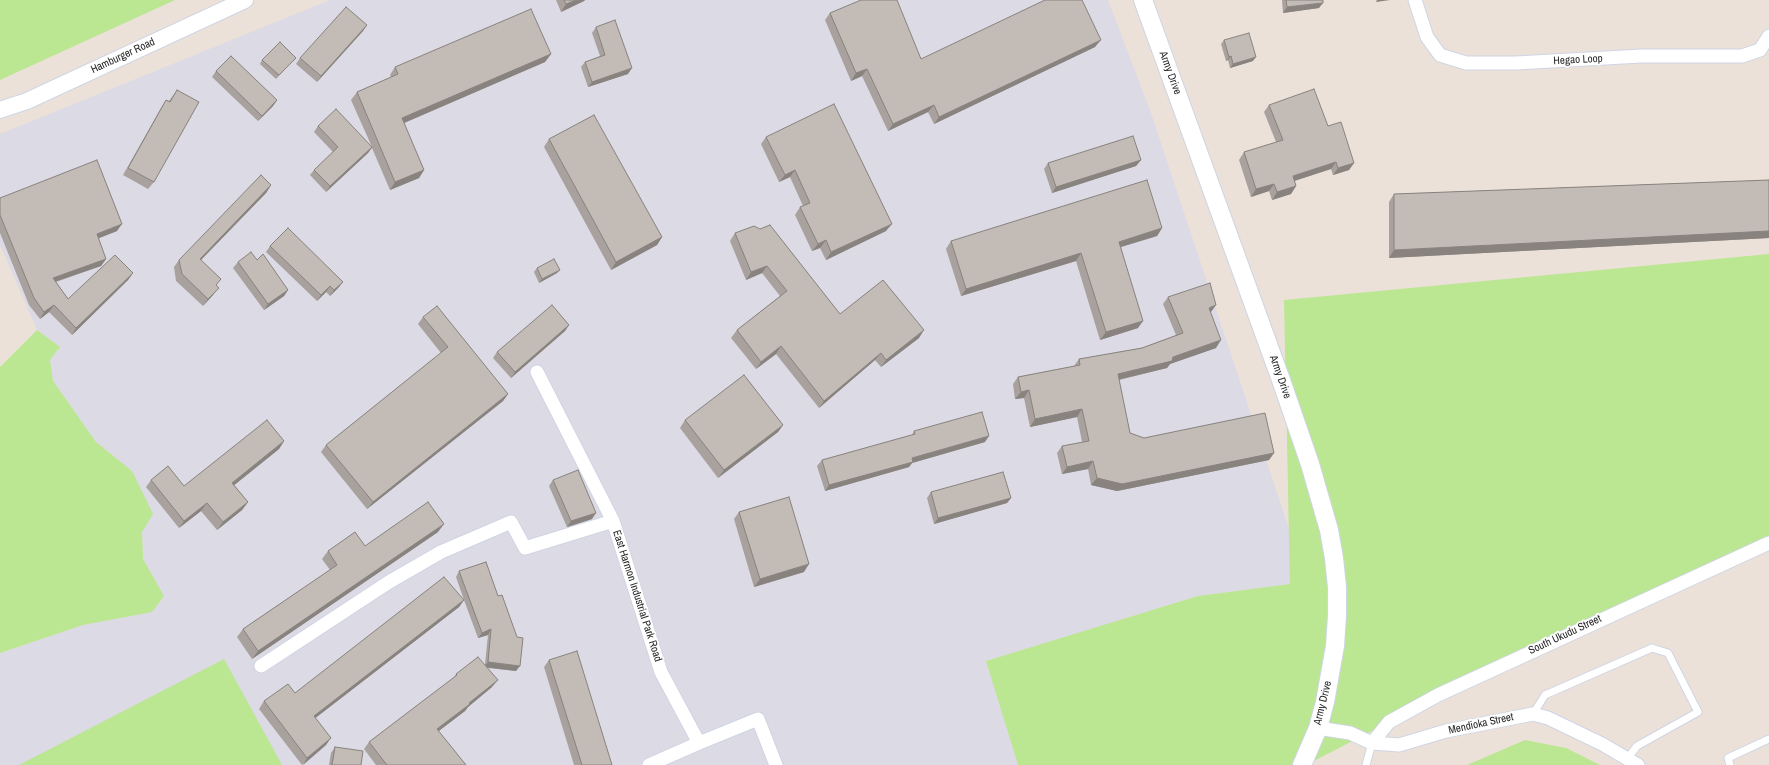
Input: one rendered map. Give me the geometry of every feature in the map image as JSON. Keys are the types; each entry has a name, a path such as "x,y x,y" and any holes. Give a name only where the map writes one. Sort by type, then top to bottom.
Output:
{"main road":[{"name":"Army Drive","path":"1143,0 1288,401 1310,464 1329,530 1336,572 1337,616 1331,675 1318,728 1302,765"}],"street":[{"name":"Hamburger Road","path":"0,110 27,101 245,0"},
{"name":"Hegao Loop","path":"1415,0 1427,37 1440,55 1466,63 1516,63 1641,56 1742,56 1760,50 1769,36"},
{"path":"537,372 613,521"},
{"name":"East Harmon Industrial Park Road","path":"260,666 389,582 434,556 511,522 526,548 613,521 661,672 699,743"},
{"name":"South Ukudu Street","path":"1372,743 1389,722 1438,695 1769,544"},
{"name":"Mendioka Street","path":"1318,728 1350,733 1372,743 1399,745 1446,732 1534,714"},
{"path":"1534,714 1548,718 1602,744 1632,762"},
{"path":"649,765 758,719 776,765"}],"lane":[{"path":"1534,714 1545,695 1652,648 1668,653 1698,712 1636,746 1632,762"},
{"path":"1730,765 1728,758 1769,739"},
{"path":"1366,765 1372,743"}],"shaded area":[{"path":"330,0 1108,0 1151,113 1290,532 1290,584 1198,596 986,661 1018,765 0,765 0,653 83,625 151,612 164,596 143,559 142,532 132,471 96,442 53,381 50,360 60,347 37,330 0,245 0,134"}],"green space":[{"path":"0,0 175,0 0,80"},
{"path":"1769,254 1769,544 1488,671 1306,765 1018,765 986,661 1198,596 1290,584 1284,300"},
{"path":"37,330 60,347 50,360 53,381 96,442 132,471 153,514 142,532 143,559 164,596 152,612 83,625 0,653 0,367"},
{"path":"224,659 282,765 19,765"},
{"path":"1525,740 1566,748 1600,765 1467,765"}],"building":[{"path":"564,0 576,0 566,4"},
{"path":"861,0 897,0 921,59 1045,0 1082,0 1101,40 939,117 934,105 893,124 867,69 856,73 830,13"},
{"path":"1286,0 1323,0 1323,3 1287,7"},
{"path":"346,7 367,25 321,76 300,58"},
{"path":"531,9 551,54 402,118 424,170 395,182 357,92 398,74 395,67"},
{"path":"615,20 632,68 592,82 585,62 605,55 596,27"},
{"path":"1249,33 1256,57 1233,64 1231,56 1229,57 1224,40"},
{"path":"280,42 296,58 279,75 262,60"},
{"path":"231,56 277,100 262,116 216,71"},
{"path":"1314,89 1328,126 1341,122 1354,163 1338,168 1336,162 1293,176 1296,186 1277,192 1274,184 1256,189 1244,152 1283,140 1269,105"},
{"path":"177,90 199,102 154,182 128,168 166,100 170,102"},
{"path":"834,104 892,224 831,252 826,240 818,244 800,207 810,203 795,170 785,175 766,137"},
{"path":"336,109 372,147 330,186 314,170 338,147 318,126"},
{"path":"594,115 662,237 616,262 549,139"},
{"path":"1133,136 1141,160 1056,187 1048,163"},
{"path":"97,160 122,224 97,234 106,259 53,278 68,299 115,255 133,273 76,328 54,305 44,312 34,298 0,215 0,198"},
{"path":"261,175 271,185 200,259 221,279 216,285 219,288 208,299 182,274 179,260"},
{"path":"1147,180 1162,228 1119,242 1143,321 1106,332 1081,253 966,289 951,241"},
{"path":"1769,180 1769,231 1394,250 1394,194"},
{"path":"770,225 840,314 883,280 924,330 886,360 881,353 824,401 781,346 761,362 737,330 787,291 767,266 751,272 735,233 754,226 760,229"},
{"path":"288,228 343,282 334,290 330,286 321,295 270,246"},
{"path":"251,252 257,260 263,254 288,290 268,304 238,262"},
{"path":"554,259 560,270 542,279 537,268"},
{"path":"1210,283 1216,305 1209,308 1221,340 1173,357 1172,361 1118,374 1130,433 1144,438 1265,413 1274,453 1122,484 1097,478 1093,461 1067,467 1062,446 1089,441 1082,409 1035,419 1029,390 1021,392 1018,377 1080,365 1079,359 1142,348 1183,333 1168,297"},
{"path":"552,305 569,325 515,372 497,352"},
{"path":"437,306 508,394 373,502 326,445 448,347 423,317"},
{"path":"744,375 783,425 724,470 685,420"},
{"path":"982,412 989,436 912,458 913,462 829,485 822,460 915,434 914,431"},
{"path":"267,420 284,441 232,483 248,502 223,522 207,503 184,521 151,480 168,466 184,486"},
{"path":"578,470 596,513 571,521 553,480"},
{"path":"1003,472 1011,498 938,518 931,492"},
{"path":"789,497 809,564 760,579 739,512"},
{"path":"428,502 444,524 258,651 243,629 337,565 328,551 355,532 365,546"},
{"path":"486,562 498,596 502,595 517,637 523,638 520,666 488,662 491,629 482,633 459,571"},
{"path":"444,577 464,600 314,716 331,738 307,758 264,701 288,684 295,693"},
{"path":"577,651 612,765 582,765 549,660"},
{"path":"478,657 498,680 437,729 466,765 387,765 369,742 457,675 456,674"},
{"path":"335,747 363,751 361,765 332,765"}]}
